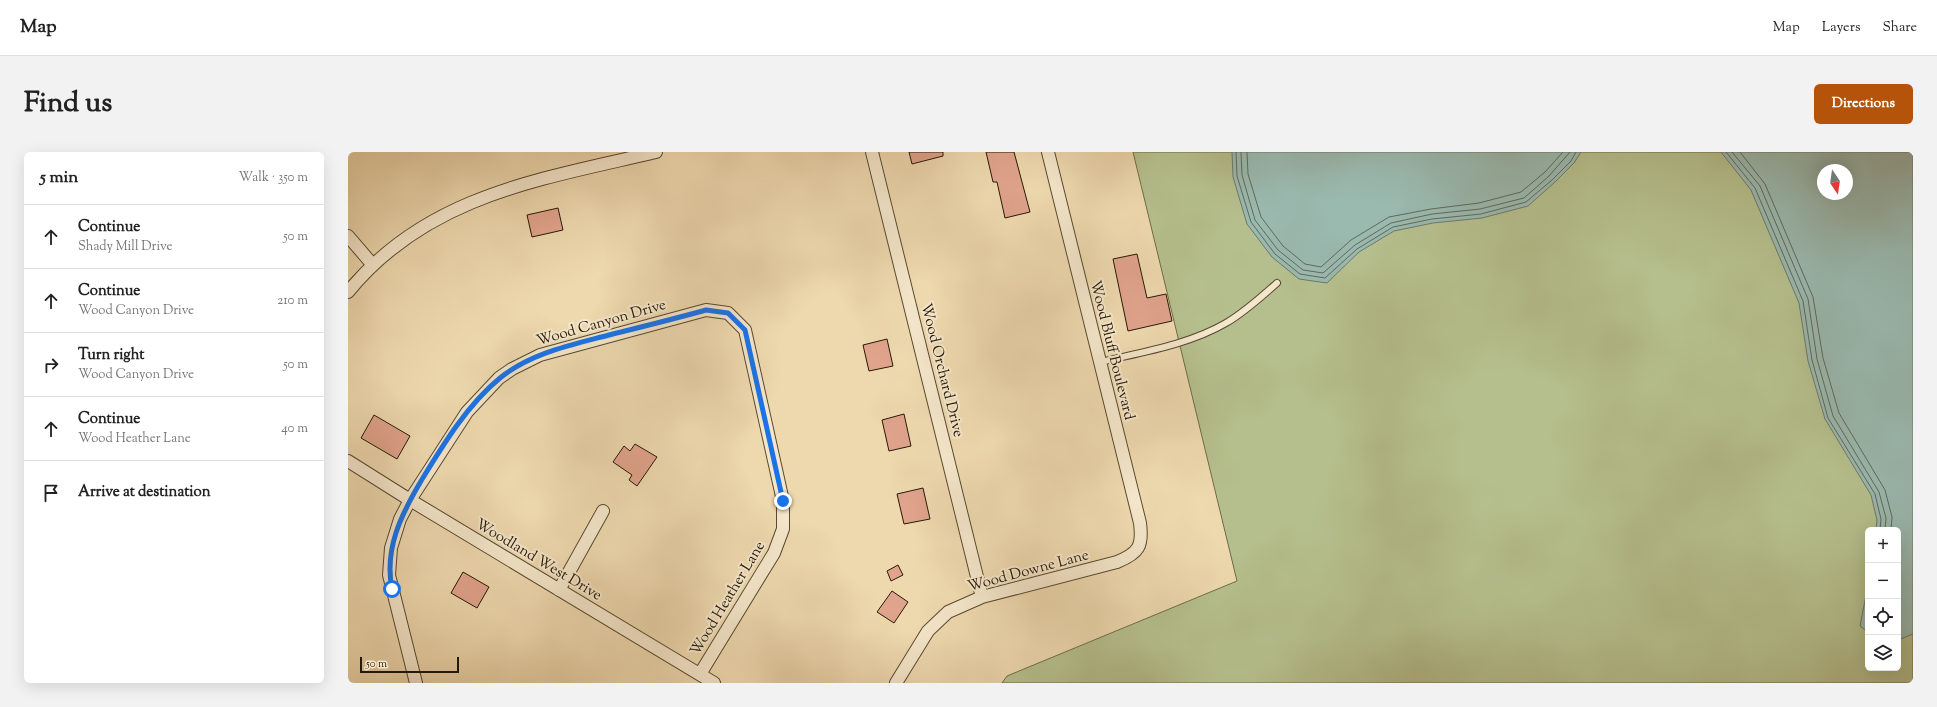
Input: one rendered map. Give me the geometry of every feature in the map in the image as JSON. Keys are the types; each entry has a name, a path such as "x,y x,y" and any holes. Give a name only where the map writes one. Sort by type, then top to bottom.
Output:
{"street":[{"path":"348,292 372,264 389,249 418,228 472,201 525,184 656,152"},
{"name":"Wood Orchard Drive","path":"872,152 982,596"},
{"name":"Wood Bluff Boulevard","path":"1048,152 1140,522 1142,538 1139,547 1133,554"},
{"path":"348,236 372,264"},
{"name":"Wood Canyon Drive","path":"416,683 389,575 389,562 395,534 410,500 467,412 499,378 533,358 554,350 706,310 728,313 745,330 765,419"},
{"name":"Wood Heather Lane","path":"700,674 774,553 780,539 784,514 783,501 765,419"},
{"name":"Woodland West Drive","path":"348,461 714,683"},
{"path":"559,590 603,510"},
{"name":"Wood Downe Lane","path":"896,683 928,631 948,612 982,596 1117,562 1133,554"}],"lane":[{"path":"1100,362 1181,342 1214,330 1239,314 1277,283"}],"green space":[{"path":"1133,152 1913,152 1913,683 1002,683 1007,676 1237,581"}],"water":[{"path":"1232,152 1581,152 1574,163 1528,206 1482,218 1433,223 1394,231 1359,252 1327,283 1299,279 1272,257 1247,224 1233,177"},
{"path":"1721,152 1913,152 1913,634 1901,639 1901,527 1876,527 1877,520 1871,495 1825,419 1808,361 1799,303 1751,190"},
{"path":"1865,600 1865,630 1860,626"}],"building":[{"path":"909,152 943,152 943,156 912,164"},
{"path":"986,152 1014,152 1030,212 1005,218 997,182 993,182"},
{"path":"558,208 563,230 532,237 527,215"},
{"path":"1137,254 1147,298 1166,294 1172,321 1128,331 1113,259"},
{"path":"887,339 893,366 869,371 863,345"},
{"path":"904,414 911,446 889,451 882,420"},
{"path":"374,415 410,436 397,459 361,438"},
{"path":"635,444 657,457 637,486 629,480 632,475 613,462 624,446 630,451"},
{"path":"923,488 930,519 904,524 897,494"},
{"path":"898,565 903,575 891,581 887,571"},
{"path":"463,572 489,587 477,608 451,593"},
{"path":"892,591 908,602 894,623 877,612"}],"route":[{"path":"392,589 389,575 391,548 400,520 410,500 424,476 467,412 499,378 526,361 554,350 706,310 728,313 745,330 781,485 783,501"}]}
